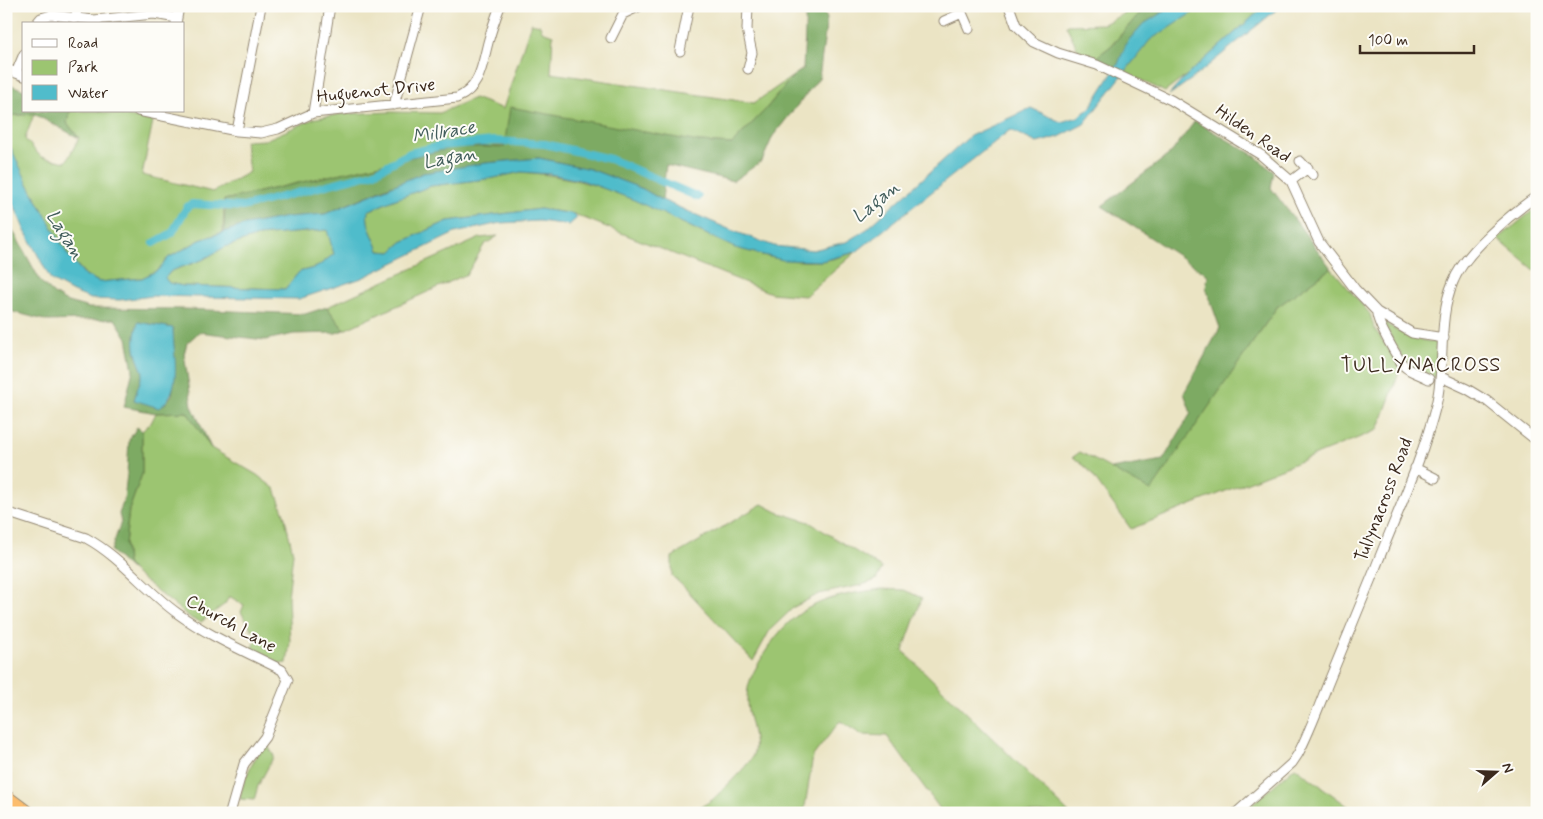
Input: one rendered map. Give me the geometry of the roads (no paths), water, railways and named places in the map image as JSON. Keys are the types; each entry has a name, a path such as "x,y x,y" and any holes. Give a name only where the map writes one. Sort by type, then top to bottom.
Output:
{"highway":[{"path":"6,798 26,813"}],"street":[{"path":"75,19 78,6"},
{"path":"38,22 46,16 94,20 154,14 176,21 178,6"},
{"path":"237,131 261,6"},
{"path":"313,113 330,6"},
{"path":"394,105 421,6"},
{"name":"Huguenot Drive","path":"160,113 237,131 261,133 286,126 313,113 457,98 469,92 479,78 500,6"},
{"path":"611,38 620,18 640,6"},
{"path":"680,51 689,6"},
{"path":"748,6 747,29 752,53 748,69"},
{"name":"Hilden Road","path":"1009,6 1016,25 1034,42 1058,53 1097,65 1155,92 1261,155 1291,181 1319,242 1355,289 1377,312 1412,333 1444,338"},
{"path":"944,21 960,10 970,29"},
{"path":"6,69 20,75"},
{"path":"1291,181 1310,172 1300,161"},
{"name":"Tullynacross Road","path":"1236,813 1292,763 1298,754 1347,640 1415,468 1436,405 1441,377 1445,310 1453,281 1482,243 1516,210 1537,196"},
{"name":"Hilden Road","path":"1377,312 1376,316 1380,326 1404,366 1429,379"},
{"path":"1441,377 1487,401 1537,441"},
{"path":"1415,468 1435,478"},
{"name":"Church Lane","path":"6,512 86,538 95,543 177,613 214,636 282,670 286,675 288,680 265,737 244,764 230,813"}],"water":[{"name":"Lagan","path":"1173,6 1203,6 1150,40 1084,124 1059,137 1037,143 1010,130 856,252 822,261 783,260 735,248 634,200 584,181 550,174 521,172 494,178 431,186 368,211 369,226 379,251 391,252 402,242 448,221 540,209 574,214 577,218 569,225 539,221 500,223 455,233 362,278 299,299 153,296 120,300 91,299 51,280 24,229 15,207 6,195 6,144 11,148 28,184 68,255 85,275 99,282 142,278 158,270 168,258 200,240 245,225 287,217 325,214 423,173 486,163 539,158 590,169 643,189 662,200 731,230 774,246 813,250 846,242 867,229 970,136 1031,108 1061,122 1078,117 1090,108 1118,64 1127,42 1142,25","holes":["327,230 334,254 317,267 299,272 285,289 183,286 169,283 165,278 171,271 202,260 225,247 258,236"]},
{"path":"1265,6 1281,6 1192,79 1169,95 1187,75"},
{"path":"138,322 173,328 174,382 172,392 167,401 159,408 134,400 143,372 135,348"}],"waterway":[{"name":"Millrace","path":"154,243 172,233 187,207 192,204 243,207 373,173 410,153 440,146 494,141 545,144 610,159 698,197"}],"district":[{"name":"TULLYNACROSS","path":"1421,365"}]}
